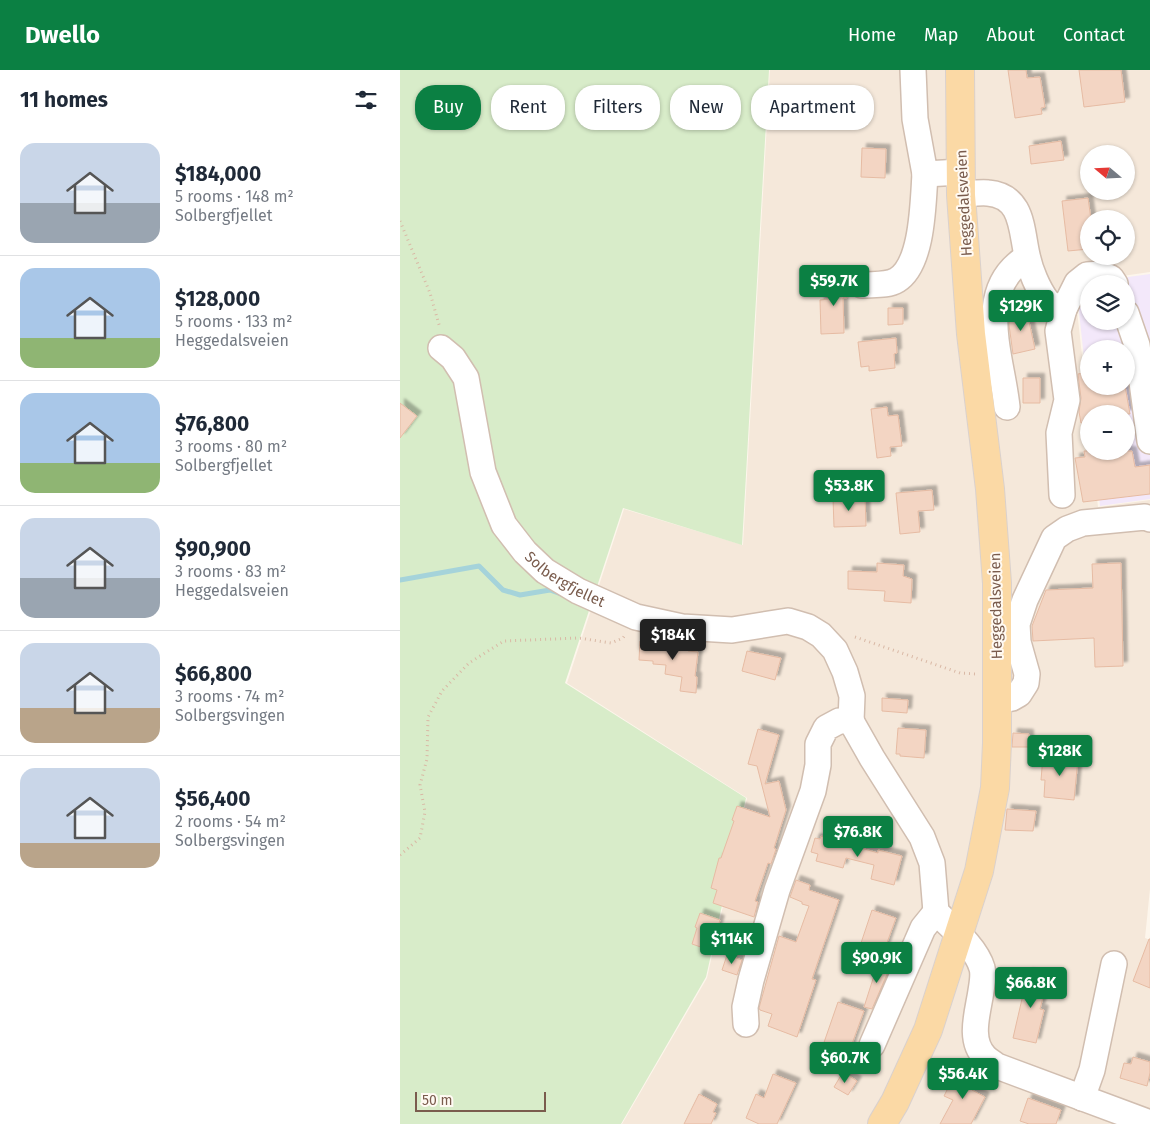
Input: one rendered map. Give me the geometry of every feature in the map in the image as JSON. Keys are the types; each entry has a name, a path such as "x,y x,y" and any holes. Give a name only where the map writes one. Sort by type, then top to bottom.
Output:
{"main road":[{"name":"Heggedalsveien","path":"882,1124 895,1102 928,1030 979,871 995,788 997,583 994,535 971,334 961,183 960,70"}],"street":[{"path":"862,285 887,284 901,277 908,268 918,242 925,174 916,119 913,70"},
{"path":"925,174 961,183 997,195 1010,202 1020,215 1027,257 1038,285 1048,302 1064,309"},
{"path":"1006,407 1004,382 995,336 997,298 1009,272 1027,257"},
{"path":"1087,275 1104,275"},
{"path":"1062,494 1059,433 1067,400 1058,331 1064,309 1080,281"},
{"path":"1132,330 1137,345 1150,441"},
{"name":"Solbergfjellet","path":"441,348 453,358 466,378 483,472 504,525 525,552 545,571 578,591 636,617 682,627 732,630 788,621 808,627 821,635 835,650 845,672 852,696 851,721"},
{"path":"997,701 1012,698 1019,694 1026,683 1027,674 1018,642 1017,624 1025,600 1054,538 1067,529 1083,523 1145,517 1150,520"},
{"path":"746,1024 745,1007 751,980 777,890 813,791 818,765 818,744 826,728 839,721 851,721 922,837 932,864 936,912 959,935 976,956 982,969 982,985 975,1026 976,1041 984,1057 997,1066 1150,1122"},
{"path":"872,1045 922,928 936,912"},
{"path":"1082,1098 1092,1070 1114,964"}],"path":[{"path":"400,221 430,293 440,326 441,348"},
{"path":"400,855 420,838 425,812 420,785 427,759 428,717 442,691 469,663 504,641 579,638 612,643 623,638 636,617"},
{"path":"855,637 960,673 977,674"},
{"path":"977,666 977,683"}],"shaded area":[{"path":"770,70 1150,70 1150,272 1129,275 1080,275 1080,282 1074,283 1080,340 1080,395 1086,395 1087,405 1080,405 1080,460 1093,460 1098,507 1150,500 1150,889 1145,938 1150,940 1150,1124 622,1124 707,978 747,798 567,683 624,509 743,545 767,130 874,130 874,85 769,85"},
{"path":"1150,274 1150,499 1100,506 1095,460 1135,460 1135,405 1089,405 1088,395 1135,395 1135,340 1082,340 1081,330 1135,330 1135,276"},
{"path":"1080,283 1080,321 1076,284"}],"green space":[{"path":"400,70 769,70 768,85 751,85 751,130 766,130 742,545 623,508 565,683 746,798 706,977 621,1124 400,1124"}],"building":[{"path":"1008,70 1026,70 1027,78 1040,77 1045,107 1041,108 1042,114 1015,118"},
{"path":"1079,70 1121,70 1125,102 1084,107"},
{"path":"1061,141 1064,160 1031,164 1029,146"},
{"path":"862,148 886,149 885,178 861,177"},
{"path":"1088,200 1090,210 1080,210 1080,250 1068,251 1062,201"},
{"path":"828,277 847,277 847,298 843,298 844,333 821,334 820,300 829,299"},
{"path":"888,308 903,308 903,324 888,325"},
{"path":"1026,308 1035,349 1013,354 1009,325 1010,312"},
{"path":"896,338 895,368 869,371 869,366 861,367 858,342"},
{"path":"1078,374 1080,374 1080,390"},
{"path":"1023,378 1040,378 1040,403 1023,403"},
{"path":"1081,395 1127,395 1128,405 1080,405"},
{"path":"400,403 417,416 400,438"},
{"path":"887,407 888,416 898,415 902,446 890,447 891,456 877,458 871,409"},
{"path":"1075,458 1080,458 1080,460 1134,460 1135,467 1150,465 1150,494 1083,502"},
{"path":"932,490 934,510 918,511 920,532 900,534 896,493"},
{"path":"865,497 866,526 834,527 833,498"},
{"path":"877,563 904,565 903,576 912,579 911,603 884,601 885,591 848,589 848,571 877,572"},
{"path":"1121,563 1123,666 1095,667 1094,638 1033,641 1032,626 1046,590 1093,588 1092,564"},
{"path":"640,641 689,645 688,651 698,652 695,676 697,677 696,693 680,691 682,677 665,674 666,665 653,664 653,661 639,660"},
{"path":"747,651 781,658 775,680 742,671"},
{"path":"882,698 908,700 907,713 882,711"},
{"path":"898,728 926,730 924,758 896,754"},
{"path":"758,729 779,735 765,784 779,781 786,810 771,864 768,863 755,901 758,902 754,917 713,903 717,890 711,888 719,858 721,858 734,821 732,820 737,806 770,817 757,766 748,764"},
{"path":"1013,733 1029,734 1029,747 1012,747"},
{"path":"1043,756 1078,759 1074,800 1044,797 1045,780 1041,780"},
{"path":"1007,809 1036,811 1033,831 1005,830"},
{"path":"821,836 878,853 878,850 902,856 894,885 871,879 874,865 846,858 843,868 816,861 818,854 811,852 815,838 820,839"},
{"path":"796,880 810,885 809,890 839,900 812,979 816,980 797,1037 768,1026 772,1014 759,1008 779,936 796,942 809,906 790,897"},
{"path":"872,910 896,918 884,951 861,943"},
{"path":"700,913 720,920 716,933 721,935 715,952 692,944"},
{"path":"1150,939 1150,988 1133,981"},
{"path":"727,955 742,960 737,975 722,970"},
{"path":"879,960 891,965 872,1009 864,1007"},
{"path":"1028,973 1048,977 1040,1009 1044,1010 1036,1043 1013,1038"},
{"path":"838,1002 864,1011 845,1063 820,1054"},
{"path":"1133,1057 1150,1062 1147,1086 1120,1078 1124,1063 1131,1064"},
{"path":"961,1069 978,1078 972,1090 985,1097 971,1124 940,1124 953,1100 944,1096 952,1080 955,1081"},
{"path":"843,1072 857,1081 848,1095 834,1087"},
{"path":"773,1074 796,1083 777,1124 759,1124 746,1118 756,1094 764,1098"},
{"path":"699,1094 717,1104 713,1112 716,1113 711,1124 684,1124"},
{"path":"1028,1098 1061,1110 1056,1124 1029,1124 1020,1121"}],"waterway":[{"path":"400,580 479,566 503,590 520,595 550,590 561,594"}]}
